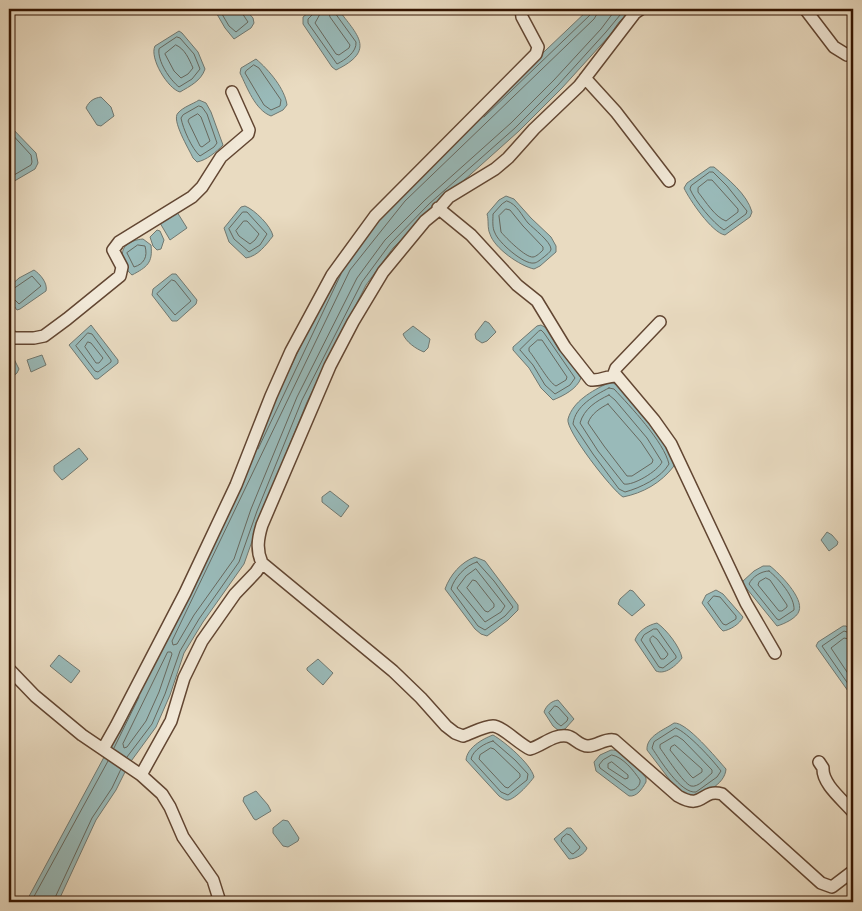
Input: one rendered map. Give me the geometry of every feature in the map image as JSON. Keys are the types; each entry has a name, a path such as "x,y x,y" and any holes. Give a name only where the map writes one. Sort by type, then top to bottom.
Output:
{"street":[{"path":"104,750 185,593 236,485 291,351 332,275 375,216 536,54 538,47 522,17 521,9"},
{"path":"641,9 630,20 586,78 534,129 508,158 495,169 449,197 424,221 383,272 368,294 348,331 321,387 262,525 258,537 259,556 262,563 393,671 455,733 463,736 491,725 500,726 515,740 530,749 560,736 569,736 586,746 599,744 608,739 614,740 678,796 688,802 694,802 716,792 722,794 821,883 832,887 853,871"},
{"path":"804,9 834,47 847,55 853,52"},
{"path":"586,78 616,112 669,181"},
{"path":"9,336 20,338 44,336 67,320 120,276 122,267 113,250 120,242 192,197 202,187 221,156 248,134 249,130 232,92"},
{"path":"438,208 471,235 517,285 537,302 565,347 591,380 599,381 617,376 654,420 671,444 746,603 775,653"},
{"path":"613,376 616,368 660,322"},
{"path":"138,773 171,721 184,678 202,641 235,594 262,563"},
{"path":"9,669 35,696 82,735 152,784 166,800 183,837 213,880 220,902"},
{"path":"819,762 827,782 853,812"}],"water":[{"path":"214,9 245,9 253,18 254,23 251,28 234,39"},
{"path":"313,9 338,9 357,34 360,49 356,56 349,63 336,70 332,67 303,24 303,17"},
{"path":"589,9 632,9 562,88 519,131 433,208 393,248 366,285 307,402 262,513 244,564 203,622 184,653 170,695 156,727 129,764 116,790 96,820 58,902 26,902 103,759 340,264 396,193"},
{"path":"179,31 198,52 205,69 198,80 180,92 175,90 165,79 157,65 154,51 155,46"},
{"path":"256,59 276,80 286,99 287,105 283,110 271,116 260,109 240,73 241,68"},
{"path":"101,97 111,107 114,116 101,126 97,125 86,108 92,100"},
{"path":"199,100 206,103 211,112 223,145 208,158 197,162 181,135 176,117 183,109"},
{"path":"9,125 36,153 38,163 35,169 11,183 9,183"},
{"path":"710,167 714,167 736,187 750,205 752,212 750,217 725,235 708,222 684,188 687,183"},
{"path":"506,196 514,199 551,237 556,246 556,252 534,269 515,260 502,250 492,239 489,232 487,214 499,200"},
{"path":"245,206 262,219 273,236 258,253 246,258 229,242 224,228 241,207"},
{"path":"177,212 187,228 170,240 160,223"},
{"path":"157,230 160,231 164,240 161,249 157,250 153,246 150,237"},
{"path":"143,239 151,245 150,260 145,267 132,275 126,267 123,256 124,248 134,241"},
{"path":"34,270 45,282 46,291 17,310 9,299 9,287 19,278"},
{"path":"172,274 176,274 197,300 196,304 177,321 172,321 152,295 153,289"},
{"path":"485,321 496,332 487,341 482,343 476,339 475,334"},
{"path":"91,325 118,360 118,363 98,379 95,379 69,345"},
{"path":"541,325 548,329 581,378 573,389 553,400 541,388 529,368 513,350 513,347 537,326"},
{"path":"413,326 430,339 428,348 424,352 406,340 403,334"},
{"path":"9,349 19,369 9,380"},
{"path":"42,355 46,365 31,372 27,360"},
{"path":"608,383 617,385 651,423 666,445 674,466 651,486 638,493 623,497 600,472 581,447 569,425 568,419 570,413 579,402"},
{"path":"79,448 88,459 62,480 54,471 54,466"},
{"path":"330,491 349,506 341,517 322,502 322,497"},
{"path":"827,532 838,542 829,551 821,540"},
{"path":"475,557 485,561 518,605 518,610 508,620 487,636 475,629 445,589 457,570 465,562"},
{"path":"763,566 770,566 779,574 798,599 800,606 796,616 777,626 743,584 743,581 754,571"},
{"path":"630,590 645,605 632,616 618,604 620,599"},
{"path":"716,590 723,594 743,617 740,622 723,631 702,603 706,595"},
{"path":"657,623 672,639 679,649 682,658 674,667 663,672 656,671 635,640 644,629"},
{"path":"843,626 853,631 853,698 816,646 818,642"},
{"path":"59,655 80,671 71,683 50,666"},
{"path":"318,659 333,673 323,685 307,670"},
{"path":"558,700 574,719 565,729 559,731 553,726 544,712 549,704"},
{"path":"674,723 680,724 694,734 726,769 725,775 718,784 691,798 676,788 647,750 647,745 652,737"},
{"path":"493,735 523,760 534,777 521,792 509,800 499,796 466,760 472,748"},
{"path":"611,750 626,756 646,778 643,787 632,796 629,796 596,771 594,762 600,755"},
{"path":"256,791 271,811 256,820 243,801 244,797"},
{"path":"283,820 288,821 299,838 298,841 288,847 283,846 273,833 273,828"},
{"path":"567,828 571,828 587,848 582,854 572,859 569,859 554,839"}]}
